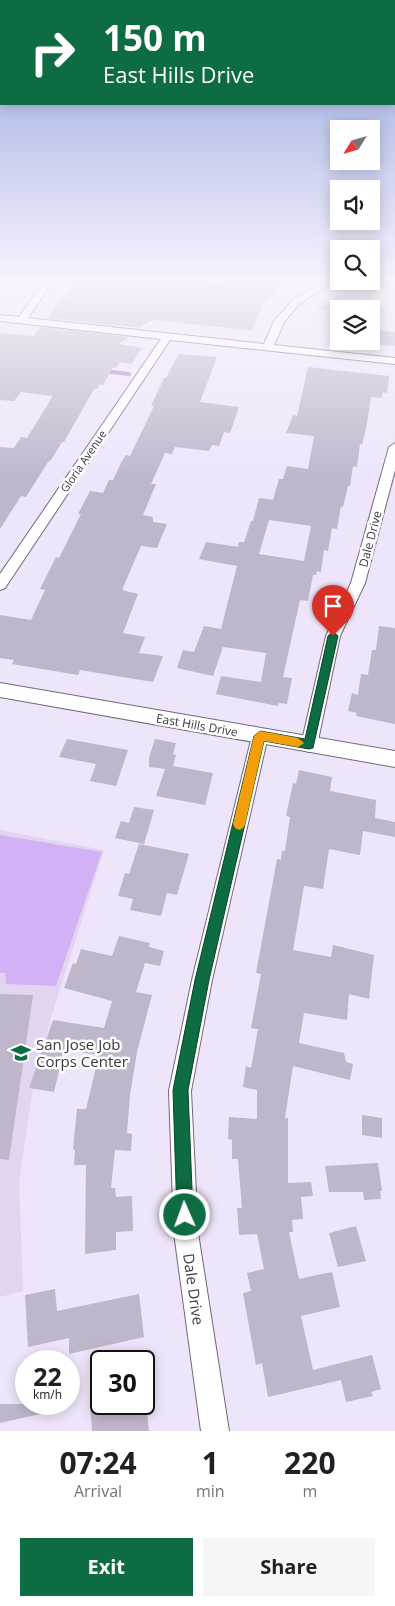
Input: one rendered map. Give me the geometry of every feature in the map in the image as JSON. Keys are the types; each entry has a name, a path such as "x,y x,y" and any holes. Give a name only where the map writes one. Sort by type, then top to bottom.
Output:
{"street":[{"name":"Gloria Avenue","path":"0,585 160,347"},
{"path":"268,347 395,361"},
{"name":"Dale Drive","path":"309,745 333,636 358,582 395,447"},
{"name":"East Hills Drive","path":"0,690 395,759"},
{"name":"Dale Drive","path":"215,1431 186,1233 180,1090 202,980 260,736"}],"shaded area":[{"name":"San Jose Job Corps Center","path":"0,830 104,850 51,1018 33,1088 19,1181 23,1291 0,1297"},
{"path":"0,835 102,852 56,986 6,984 5,973 0,973"}],"building":[{"path":"0,347 142,348 131,364 120,362 116,368 113,367 103,385 100,384 97,389 94,389 64,442 62,442 48,462 26,497 21,496 0,529 0,447 14,448 21,437 27,438 53,396 21,392 14,401 0,400"},
{"path":"179,354 217,357 200,402 239,407 230,433 224,432 219,446 212,445 209,451 175,447 172,454 165,453 151,484 156,484 143,515 153,517 153,522 167,524 157,548 141,546 122,590 138,594 123,633 145,637 139,653 163,656 153,682 80,670 78,675 12,664 14,660 0,658 0,615 31,620 45,590 40,589 56,557 59,558 90,491 103,493 109,480 113,480 126,455 130,456 154,406 151,406 164,378 166,378"},
{"path":"308,367 389,376 387,393 383,392 382,398 371,397 366,429 362,445 360,444 357,467 353,466 350,486 348,486 343,507 341,506 337,529 332,528 328,551 324,550 321,572 317,571 316,575 313,575 308,601 300,600 283,677 292,678 287,704 279,703 278,706 216,694 221,676 261,682 266,653 223,647 213,676 177,668 183,650 194,652 204,626 221,629 237,566 199,559 206,542 238,547 239,542 244,542 251,521 253,521 259,498 273,500 279,479 283,479 287,466 308,469 314,436 286,433 293,415 297,416","holes":["269,520 311,526 304,561 259,554"]},
{"path":"379,626 395,628 395,724 356,716 357,713 348,711 352,693 358,695 361,674 368,675 372,650 376,650"},
{"path":"67,739 128,750 116,786 90,781 96,764 59,757"},
{"path":"155,739 176,743 173,754 176,755 173,766 213,773 205,805 156,796 165,769 149,767 149,758"},
{"path":"299,770 332,777 330,791 376,800 375,818 395,822 395,837 363,831 360,855 329,849 323,889 304,886 293,950 331,957 333,945 374,955 369,999 349,994 347,1020 304,1013 299,1043 344,1053 346,1062 353,1064 350,1080 293,1066 285,1118 288,1118 288,1183 311,1182 313,1196 301,1197 303,1219 292,1220 293,1232 289,1232 299,1279 332,1272 340,1307 301,1316 313,1370 372,1355 381,1389 371,1392 373,1396 346,1402 341,1380 268,1397 262,1363 256,1365 243,1293 251,1291 247,1273 264,1269 257,1234 239,1235 237,1208 242,1208 238,1159 232,1159 232,1140 228,1139 229,1117 257,1119 257,1090 243,1087 246,1066 251,1068 258,1029 251,1028 261,974 256,973 277,859 281,860 282,851 285,851 290,817 286,816 293,783 296,784"},
{"path":"134,807 154,810 144,844 115,838 121,821 129,823"},
{"path":"139,844 189,854 177,895 167,893 161,916 130,910 133,899 118,896 125,873 129,874"},
{"path":"119,936 150,943 149,947 164,951 160,966 145,963 136,992 152,995 137,1052 130,1095 127,1133 132,1134 131,1151 115,1150 111,1188 115,1188 116,1197 132,1196 133,1231 116,1232 116,1250 85,1254 86,1165 74,1165 75,1150 73,1149 77,1109 86,1109 99,1055 64,1050 54,1092 29,1088 53,1020 104,1028 112,1001 64,988 73,963 76,964 81,949 112,956"},
{"path":"0,994 33,995 9,1160 0,1159"},
{"path":"362,1115 382,1118 382,1138 362,1135"},
{"path":"378,1163 382,1191 380,1191 381,1199 364,1200 363,1192 329,1192 325,1166"},
{"path":"356,1226 366,1261 338,1267 329,1233"},
{"path":"55,1289 57,1311 139,1294 144,1337 80,1352 69,1350 69,1338 28,1347 25,1295"},
{"path":"0,1404 15,1404 15,1415 36,1415 0,1423"},
{"path":"91,1415 147,1415 149,1431 92,1431"}],"waterway":[{"path":"104,371 129,374"}],"slow traffic":[{"path":"239,824 260,736 298,743"}],"place":[{"name":"San Jose Job Corps Center","path":"21,1053"}],"route":[{"path":"185,1215 180,1090 202,980 260,736 309,745 333,636"}]}
